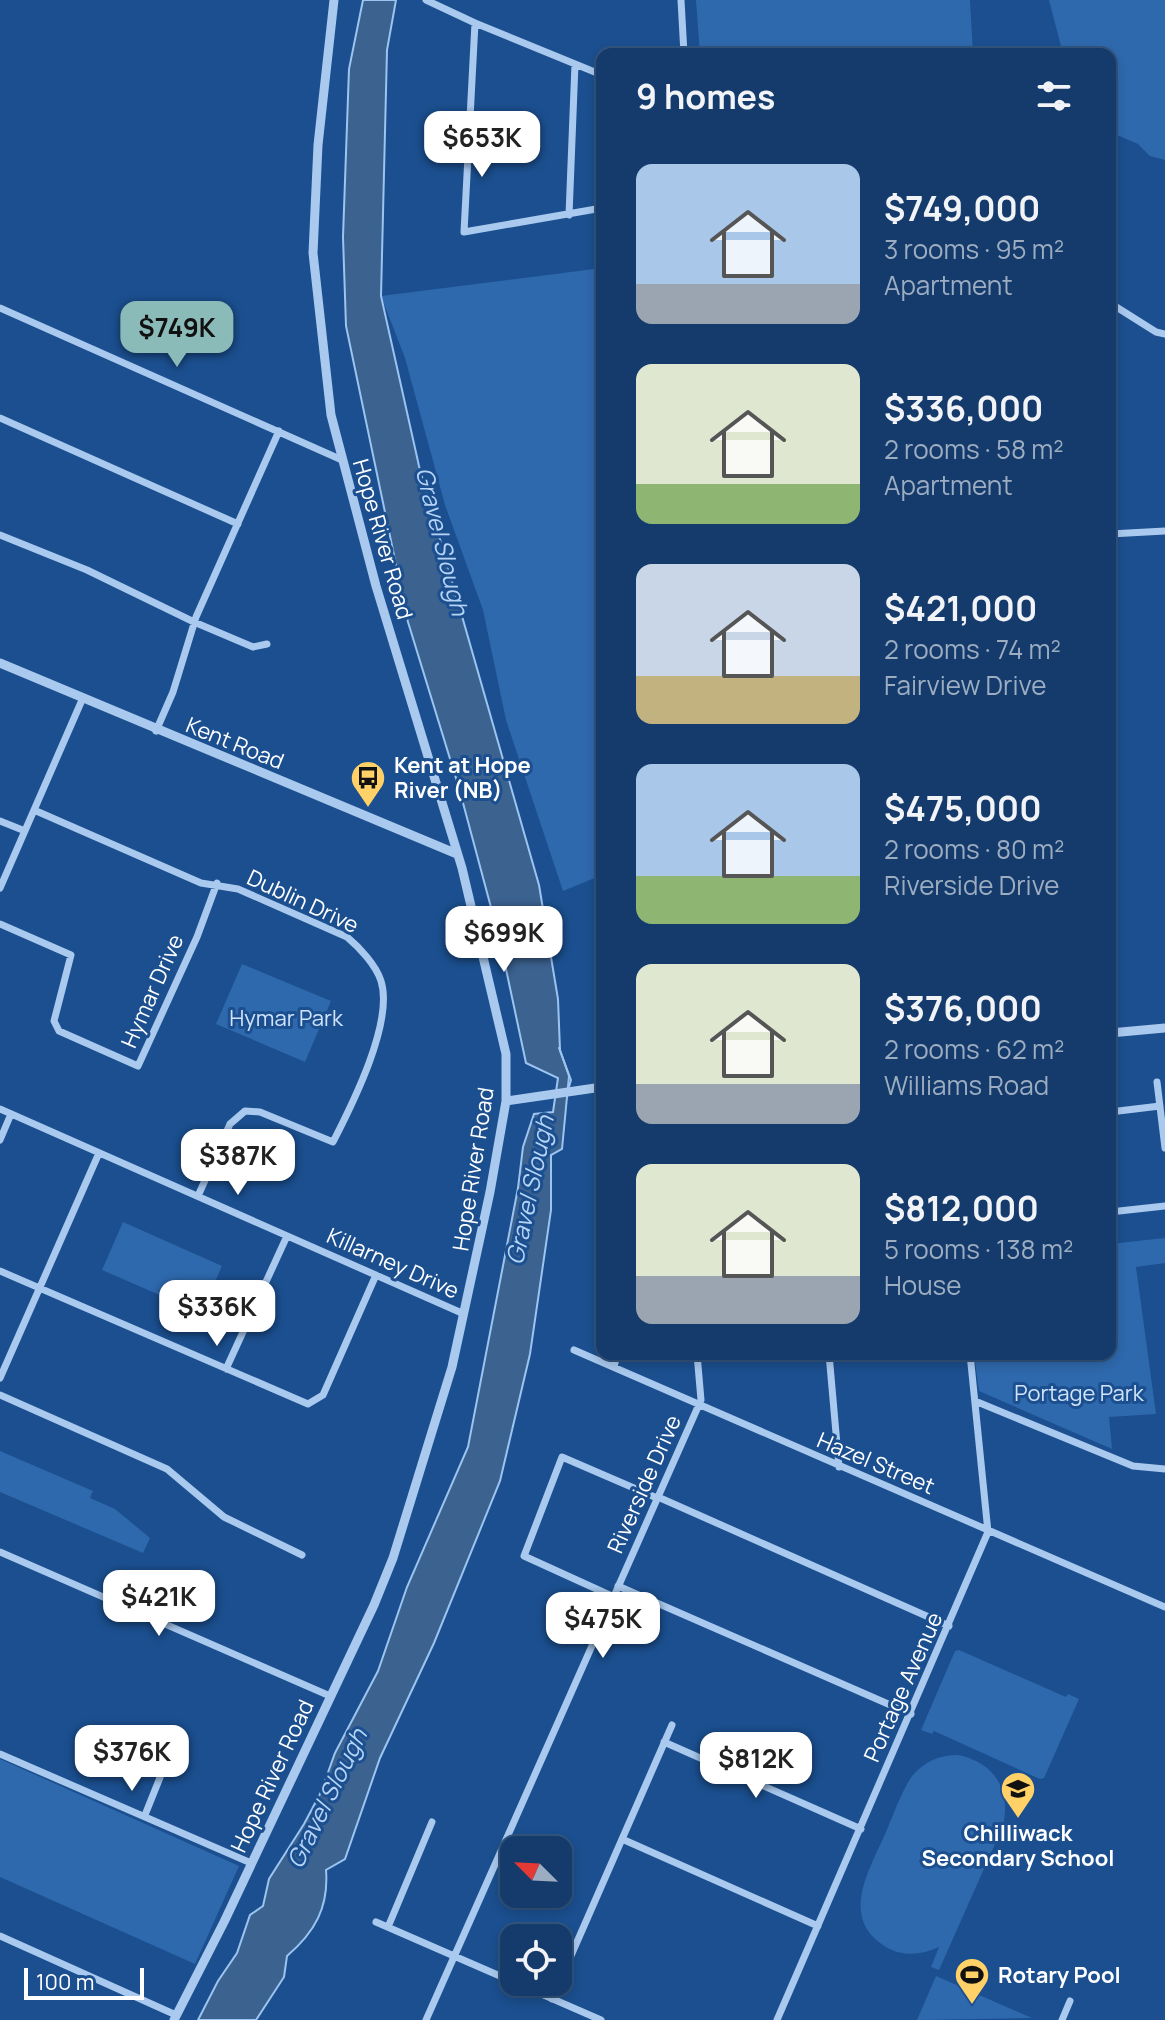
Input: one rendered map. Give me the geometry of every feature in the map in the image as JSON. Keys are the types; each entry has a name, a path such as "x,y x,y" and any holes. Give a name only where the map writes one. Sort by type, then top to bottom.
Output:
{"street":[{"name":"Hope River Road","path":"175,2018 374,1605 393,1558 436,1424 464,1314 506,1101 506,1054 457,854 376,586 331,415 313,253 318,145 334,0"},
{"path":"426,0 596,73"},
{"path":"681,0 684,48"},
{"path":"475,23 464,232 596,209"},
{"path":"569,215 575,64"},
{"path":"1116,307 1156,332 1165,334"},
{"path":"0,308 342,460"},
{"path":"0,418 238,524"},
{"path":"156,731 173,692 194,622 279,431"},
{"path":"1116,534 1165,531"},
{"path":"0,535 87,570 253,647 267,644"},
{"name":"Kent Road","path":"0,663 156,731 457,854"},
{"path":"0,888 82,700"},
{"name":"Dublin Drive","path":"34,810 201,883 217,883 238,889 347,937 359,947 381,981 383,1016 371,1060 333,1142 260,1112 245,1111 230,1124 198,1196"},
{"path":"0,821 25,831"},
{"name":"Hymar Drive","path":"0,924 71,955 54,1021 59,1031 138,1066 197,937 217,883"},
{"path":"1116,1032 1165,1028"},
{"path":"1157,1082 1165,1148"},
{"path":"506,1101 596,1088"},
{"path":"1116,1111 1160,1106"},
{"name":"Killarney Drive","path":"0,1109 464,1314"},
{"path":"0,1140 11,1114"},
{"path":"0,1378 99,1153"},
{"path":"1116,1211 1165,1206"},
{"path":"226,1369 287,1236"},
{"path":"0,1271 308,1404 323,1395 376,1275"},
{"name":"Hazel Street","path":"574,1350 596,1359"},
{"name":"Hazel Street","path":"598,1360 1165,1607"},
{"path":"614,1367 616,1360"},
{"name":"Riverside Drive","path":"426,2020 699,1405 698,1360"},
{"path":"830,1360 839,1467"},
{"name":"Portage Avenue","path":"777,2020 988,1532 971,1360"},
{"path":"0,1395 167,1469 224,1517 302,1555"},
{"path":"975,1401 1133,1466 1165,1469"},
{"path":"614,1597 524,1556 562,1457 949,1626"},
{"path":"0,1552 330,1696"},
{"path":"618,1586 911,1714"},
{"path":"552,1999 672,1725"},
{"path":"664,1742 861,1829"},
{"path":"145,1815 171,1750"},
{"path":"0,1754 251,1863"},
{"path":"388,1927 432,1822"},
{"path":"622,1839 818,1926"},
{"path":"376,1922 601,2020"},
{"path":"0,1936 175,2018"},
{"path":"1062,2020 1070,2001"}],"green space":[{"path":"696,0 970,0 973,48 700,48"},
{"path":"1049,0 1165,0 1165,160 1150,156 1138,144 1116,135 1116,48 1061,48"},
{"path":"596,269 596,877 563,891 506,720 483,610 445,505 405,358 381,296"},
{"name":"Hymar Park","path":"242,964 331,1001 305,1062 216,1024"},
{"path":"123,1222 222,1266 201,1313 102,1270"},
{"name":"Portage Park","path":"1165,1238 1165,1263 1136,1267 1156,1414 1109,1417 1112,1449 979,1391 975,1360 1116,1360 1116,1243"},
{"path":"0,1451 93,1491 90,1498 115,1509 150,1538 143,1553 0,1492"},
{"path":"959,1650 1066,1697 1068,1694 1079,1699 1044,1778 1040,1779 934,1731 932,1734 921,1730 955,1651"},
{"path":"958,1755 991,1771 1002,1790 1005,1813 1003,1826 939,1970 931,1967 939,1947 906,1954 886,1947 872,1935 864,1922 862,1892 872,1862 912,1776 933,1760"},
{"path":"0,1759 239,1866 195,1964 0,1877"},
{"path":"936,1976 1032,2018 917,2020"}],"water":[{"path":"363,0 396,0 387,50 381,296 419,466 539,885 558,999 560,1050 569,1076 562,1149 551,1155 551,1210 530,1354 500,1481 434,1643 380,1758 345,1859 326,1870 325,1896 318,1918 305,1938 287,1956 284,1977 256,2020 198,2020 237,1953 250,1915 263,1906 269,1879 321,1792 335,1753 378,1671 407,1587 468,1447 518,1188 523,1147 534,1114 553,1112 558,1078 526,1063 500,941 459,788 408,622 346,326 343,237 349,69"}],"waterway":[{"name":"Gravel Slough","path":"559,1048 571,1080 569,1087"}],"place":[{"name":"Kent at Hope River (NB)","path":"368,809"},
{"name":"Chilliwack Secondary School","path":"1018,1820"},
{"name":"Rotary Pool","path":"972,2006"}]}
